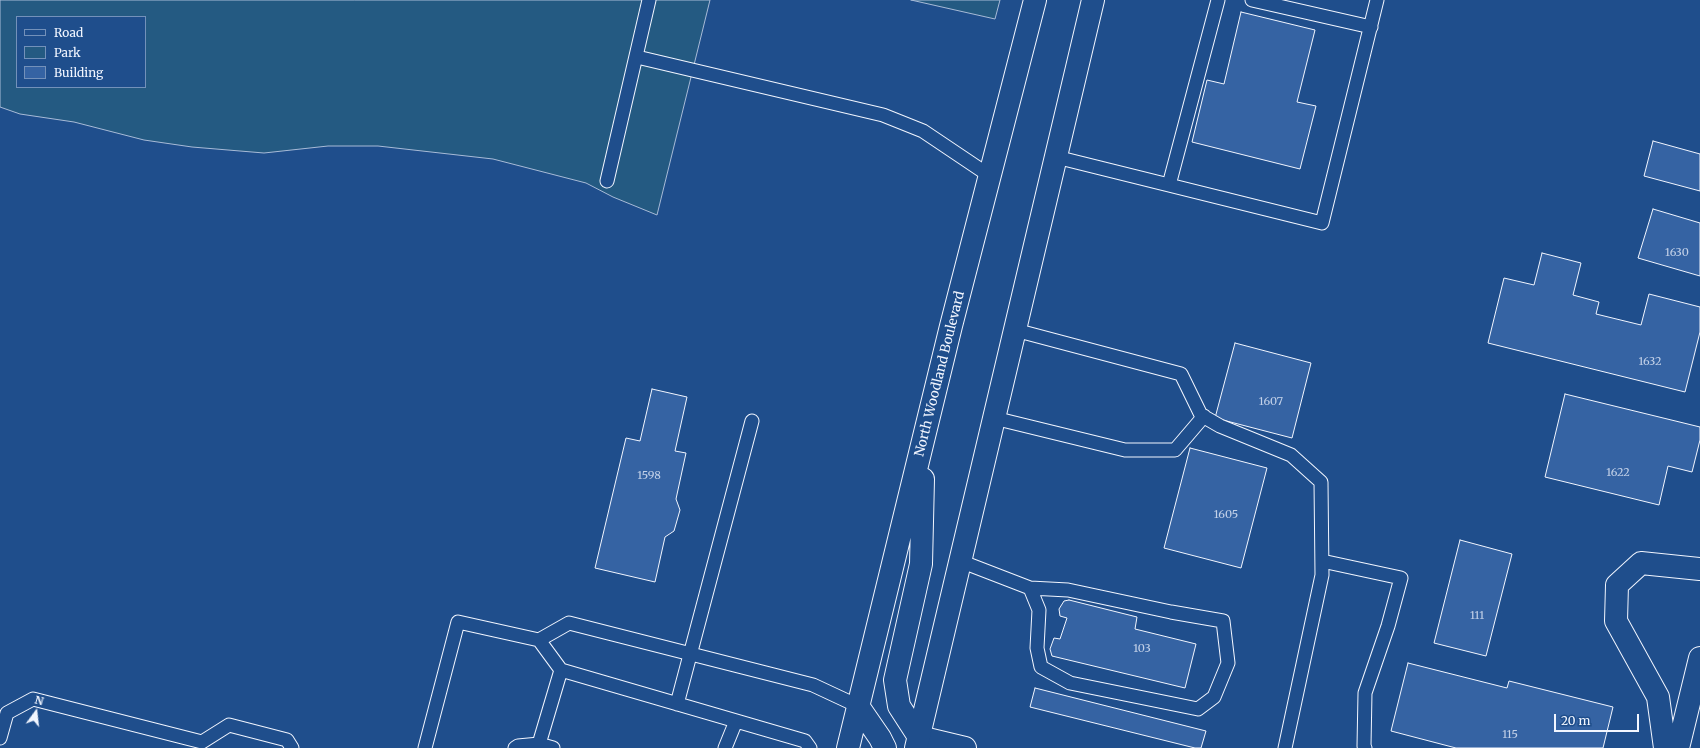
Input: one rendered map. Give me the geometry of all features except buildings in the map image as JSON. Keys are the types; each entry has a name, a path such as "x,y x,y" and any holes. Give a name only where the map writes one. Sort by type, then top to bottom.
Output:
{"main road":[{"name":"North Woodland Boulevard","path":"848,748 924,438 1035,0"},
{"path":"918,742 1093,0"},
{"path":"918,742 899,706 895,680 921,564 924,438"},
{"path":"1665,748 1658,697 1616,621 1617,585 1641,563 1700,569"},
{"path":"1678,748 1700,658"},
{"path":"858,706 880,738 885,748"},
{"path":"918,742 965,748"}],"lane":[{"path":"607,181 649,0"},
{"path":"1169,185 1218,0"},
{"path":"1252,0 1371,27"},
{"path":"1056,157 1322,222 1377,0"},
{"path":"637,57 876,113 923,131 990,176"},
{"path":"1015,330 1181,374 1201,415 1220,426 1291,455 1321,482 1322,575 1286,748"},
{"path":"994,418 1125,450 1175,450 1204,416"},
{"path":"677,704 752,421"},
{"path":"1322,561 1401,578 1388,626 1364,693 1365,748"},
{"path":"960,562 1030,588 1068,590 1171,612 1222,621 1228,663 1214,697 1198,709 1070,683 1041,668 1038,648 1039,610 1030,588"},
{"path":"425,748 458,622 539,640 561,670 805,741 810,748"},
{"path":"539,640 569,623 813,685 858,706"},
{"path":"539,744 561,670"},
{"path":"0,738 7,713 33,699 202,742 229,725 287,740 292,748"},
{"path":"725,748 736,721"},
{"path":"515,748 518,746 539,744 553,748"}],"green space":[{"path":"0,0 710,0 657,215 613,197 586,183 493,159 378,146 328,146 264,153 192,147 144,140 74,122 20,114 0,107"},
{"path":"911,0 1000,0 995,19"}]}
